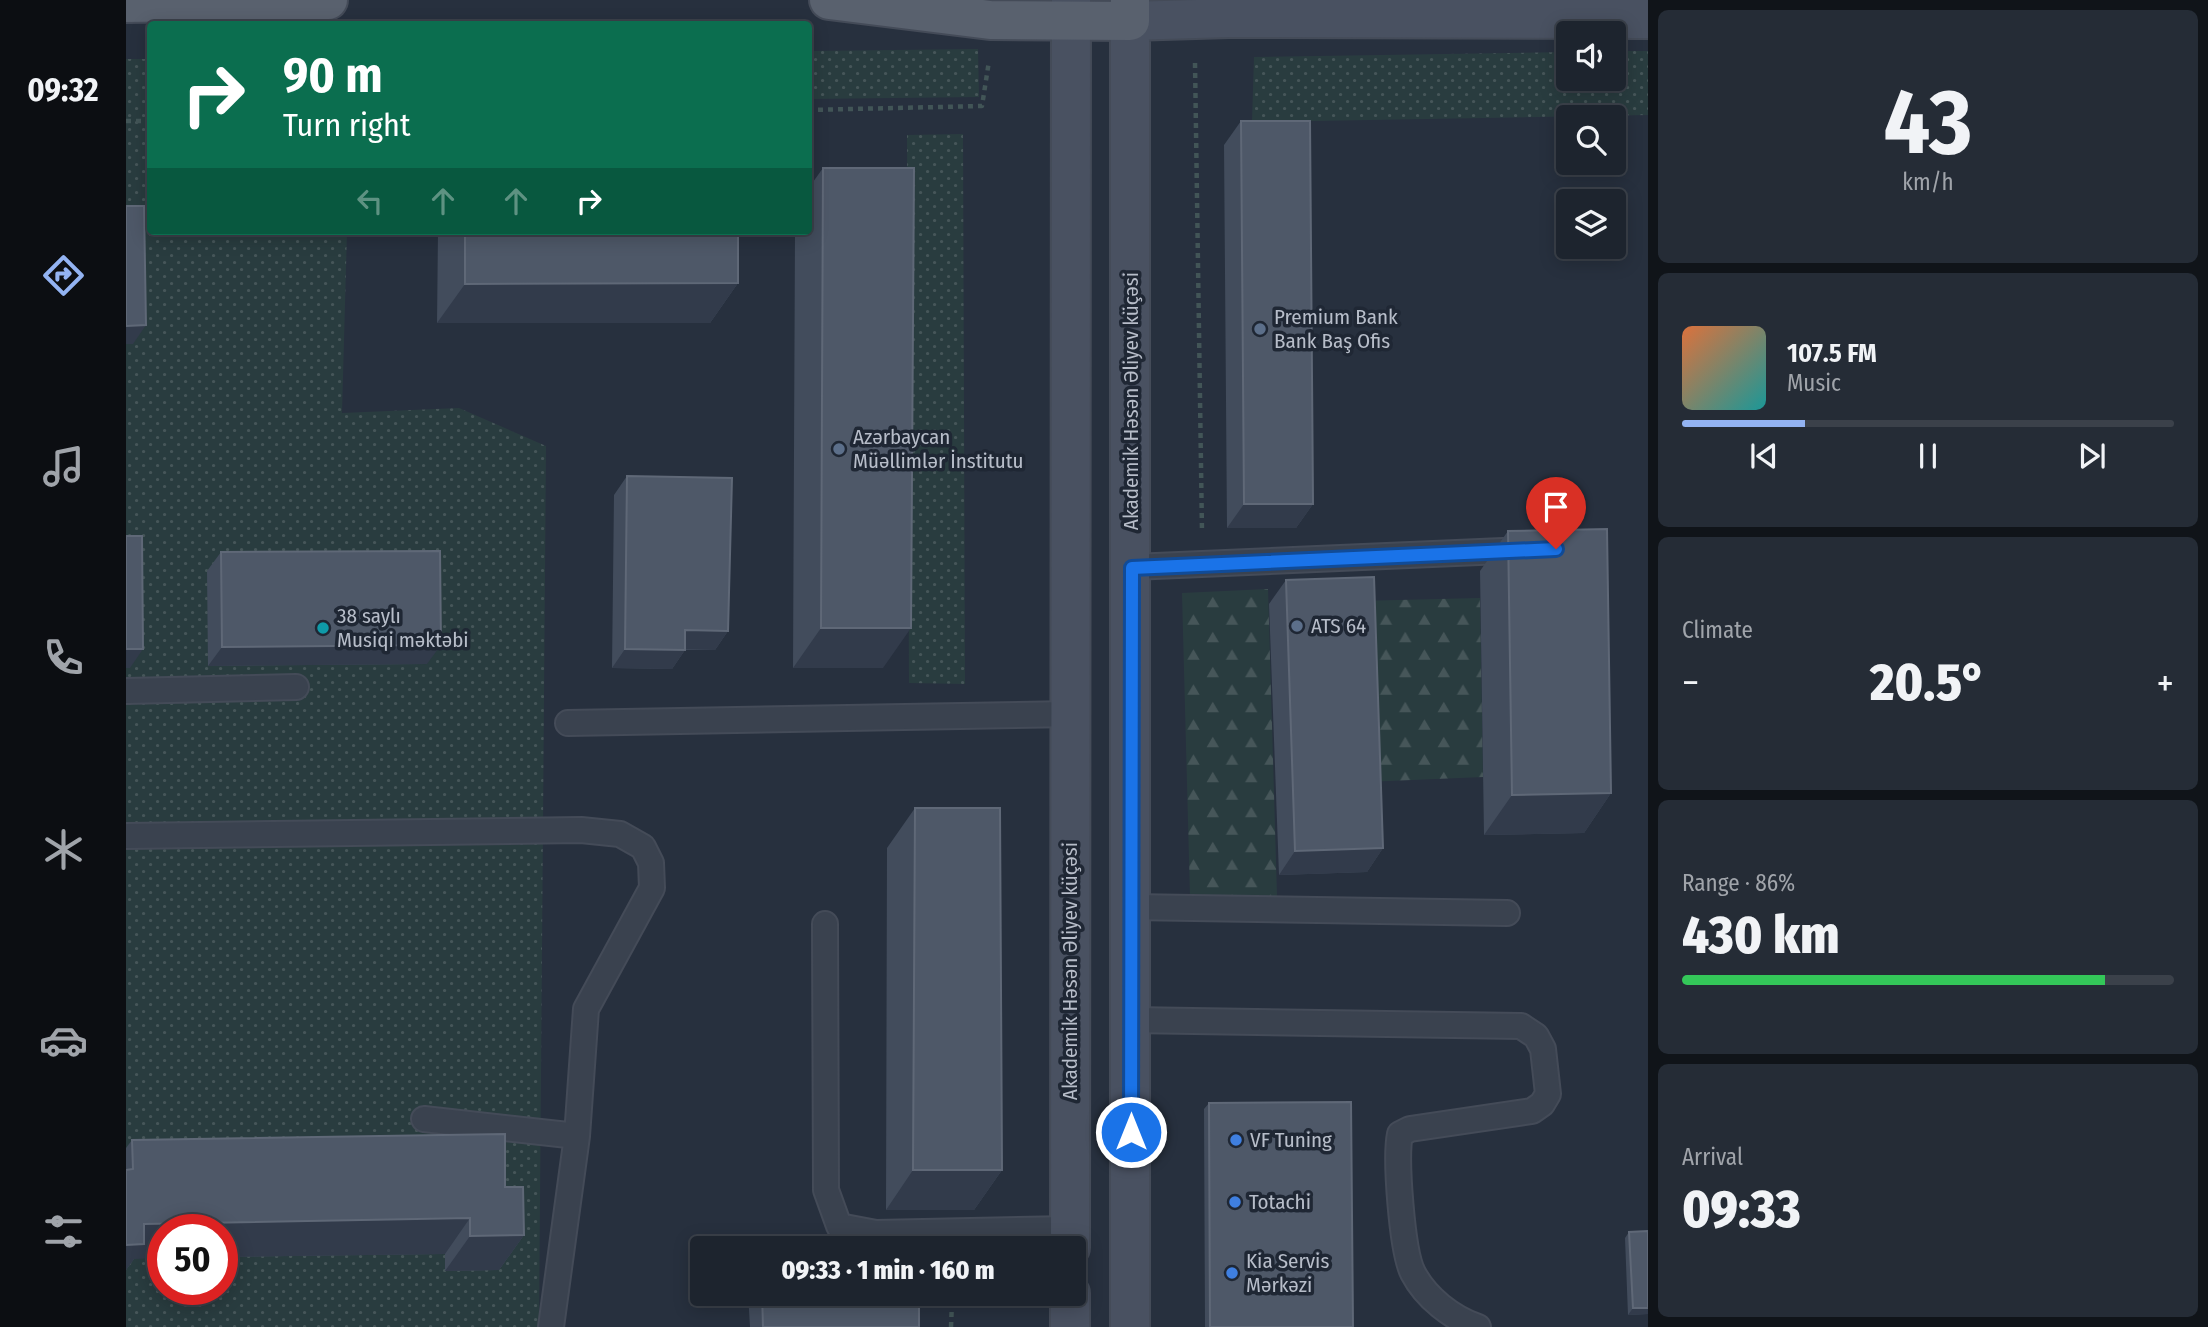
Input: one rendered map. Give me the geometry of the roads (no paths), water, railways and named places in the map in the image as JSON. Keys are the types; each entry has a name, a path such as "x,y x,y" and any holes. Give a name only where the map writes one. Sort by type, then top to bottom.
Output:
{"main road":[{"path":"126,3 328,0"},
{"path":"829,0 990,20 1071,11 1130,10 1648,19"},
{"name":"Akademik Həsən Əliyev küçəsi","path":"1130,10 1130,1327"},
{"name":"Akademik Həsən Əliyev küçəsi","path":"1070,1236 1071,11"},
{"path":"1070,1306 1070,1327"}],"lane":[{"path":"1132,568 1556,549"},
{"path":"126,691 296,687"},
{"path":"568,723 1071,715"},
{"path":"126,836 581,830 620,834 643,847 651,863 652,888 586,1009 577,1136 551,1327"},
{"path":"1131,907 1507,913"},
{"path":"825,924 826,1190 839,1226 876,1233 992,1236"},
{"path":"1131,1020 1521,1026 1536,1036 1543,1049 1548,1094 1542,1104 1532,1111 1410,1129 1400,1134 1398,1145 1402,1208 1412,1272 1436,1303 1464,1322 1478,1327"},
{"path":"424,1119 577,1136"}],"place":[{"name":"Premium Bank Bank Baş Ofis","path":"1260,329"},
{"name":"Azərbaycan Müəllimlər İnstitutu","path":"839,449"},
{"name":"ATS 64","path":"1297,626"},
{"name":"38 saylı Musiqi məktəbi","path":"323,628"},
{"name":"VF Tuning","path":"1236,1140"},
{"name":"Totachi","path":"1235,1202"},
{"name":"Kia Servis Mərkəzi","path":"1232,1273"}]}
